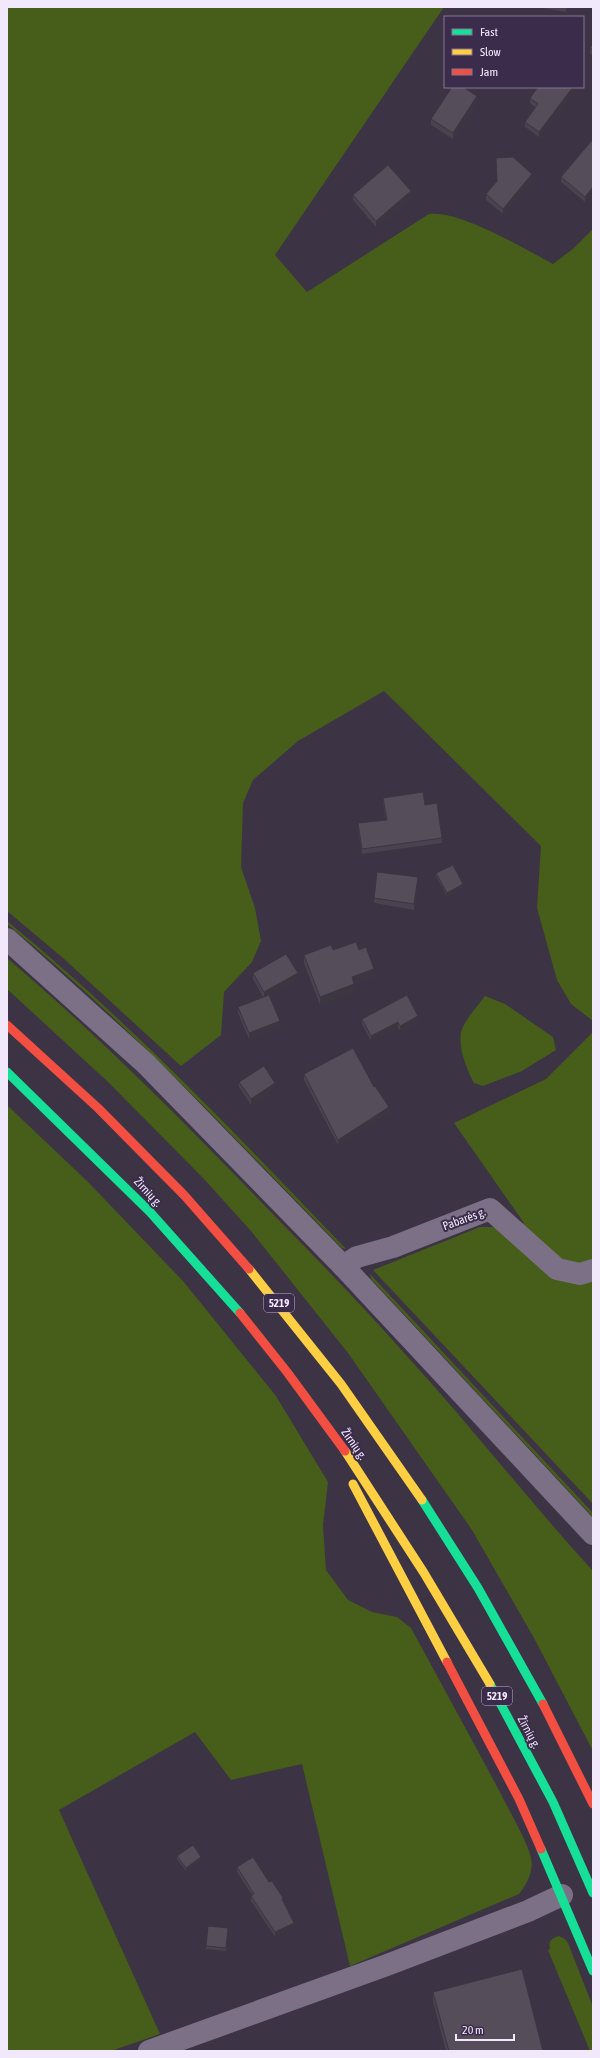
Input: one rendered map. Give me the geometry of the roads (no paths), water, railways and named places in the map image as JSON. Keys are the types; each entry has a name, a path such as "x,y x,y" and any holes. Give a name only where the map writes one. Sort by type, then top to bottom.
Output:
{"highway":[{"name":"Žirnių g.","path":"7,1025 50,1062 212,1225 278,1302 344,1388 415,1487 470,1574 532,1683 593,1804"},
{"name":"Žirnių g.","path":"7,1072 122,1183 197,1262 258,1334 319,1414 414,1556 494,1692 537,1772 593,1893"},
{"name":"5219","path":"319,1414 360,1498 520,1799 593,1971"}],"street":[{"path":"7,939 146,1064 343,1266 593,1534"},
{"name":"Pabarės g.","path":"343,1266 357,1257 393,1246 490,1209 557,1269 580,1274 593,1270"},
{"path":"149,2051 387,1965 528,1911 562,1895"}]}
